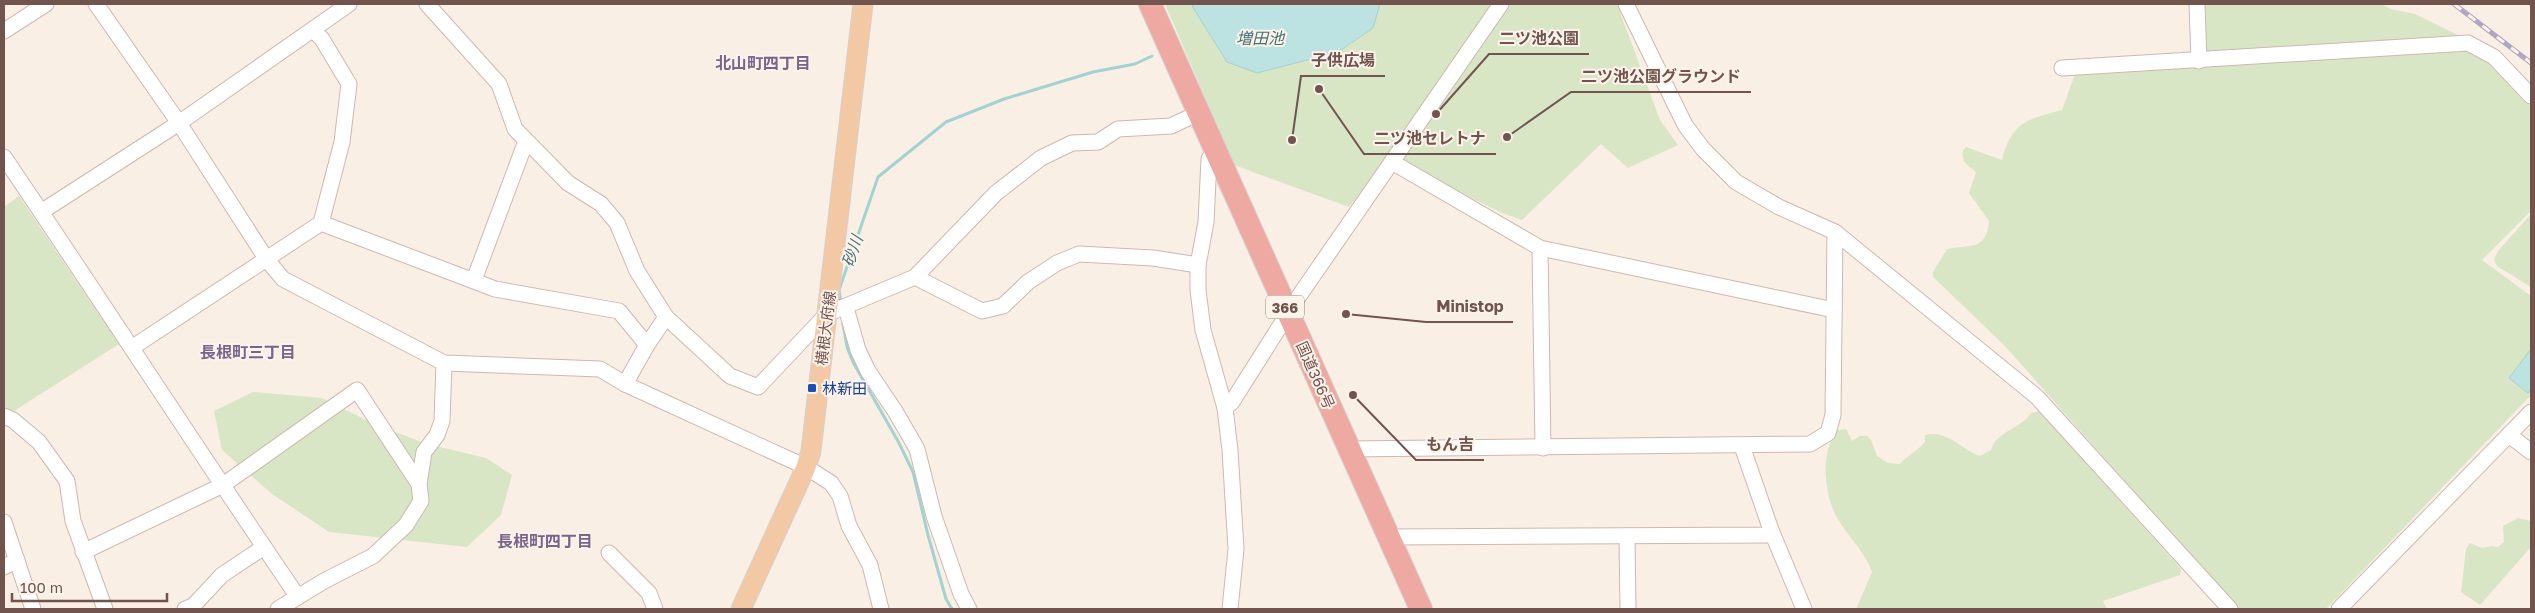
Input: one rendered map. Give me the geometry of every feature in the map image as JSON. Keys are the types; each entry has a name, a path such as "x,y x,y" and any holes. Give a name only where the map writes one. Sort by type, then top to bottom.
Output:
{"highway":[{"name":"国道366号","path":"1150,4 1421,609"}],"main road":[{"name":"横根大府線","path":"740,609 806,467 811,451 864,4"}],"street":[{"path":"4,31 46,4"},
{"path":"96,4 179,123 267,260 283,279 444,363 600,369 625,384 806,467 831,483 840,496 849,526 870,565 881,609"},
{"path":"41,212 179,123 349,4"},
{"path":"427,4 499,84 515,129 568,183 601,204 617,223 638,271 666,317 730,376 758,387 828,314 846,308 915,277 996,193 1041,158 1072,143 1098,142 1118,129 1172,126 1190,117 1201,117"},
{"path":"1225,408 1232,402 1300,296 1501,4"},
{"path":"1626,4 1685,125 1703,149 1736,182 1779,207 1836,232 2037,396 2230,609"},
{"path":"2197,4 2199,60"},
{"path":"133,347 322,223 342,142 349,84 322,39 313,30"},
{"path":"2062,68 2468,43 2494,57 2531,96"},
{"path":"474,280 526,141"},
{"path":"1215,150 1209,159 1206,222 1198,265 1198,290 1202,330 1225,408 1234,490 1236,549 1230,609"},
{"path":"4,157 133,347 223,485 239,513 298,597"},
{"path":"1392,162 1540,248 1834,310"},
{"path":"322,223 495,289 619,312 647,345"},
{"path":"1348,449 1810,444 1828,434 1833,415 1836,232"},
{"path":"1540,248 1543,448"},
{"path":"915,277 982,311 1003,306 1028,282 1057,263 1079,254 1153,258 1198,265"},
{"path":"846,308 858,350 868,371 918,449 934,516 961,594 969,609"},
{"path":"625,384 647,345 666,317"},
{"path":"278,609 373,556 406,525 421,501 419,484 424,452 436,436 442,421 444,363"},
{"path":"83,552 223,485 357,390 419,484"},
{"path":"2339,609 2531,412"},
{"path":"4,416 13,420 39,442 67,480 73,521 105,609"},
{"path":"2510,435 2531,452"},
{"path":"1742,446 1771,530 1804,609"},
{"path":"4,522 10,563 33,609"},
{"path":"1387,536 1768,535 1771,530"},
{"path":"1627,536 1628,609"},
{"path":"185,609 193,606 222,575 264,547"},
{"path":"609,552 649,593 655,609"}],"green space":[{"path":"1165,4 1617,4 1660,120 1678,145 1628,168 1601,144 1522,220 1502,213 1390,158 1349,207 1234,165"},
{"path":"2199,4 2381,4 2391,9 2415,14 2460,36 2492,62 2531,106 2531,211 2482,260 2531,296 2531,395 2326,609 2238,609 2005,346 1933,277 1933,272 1947,249 1970,246 1981,242 1987,231 1989,221 1969,193 1976,172 1964,160 1963,150 1966,147 2002,160 2010,137 2023,124 2040,116 2062,110 2075,74 2203,66"},
{"path":"19,196 119,344 14,411 4,407 4,207"},
{"path":"2531,214 2531,287 2497,266 2494,260 2498,251"},
{"path":"253,392 322,398 374,424 427,444 486,458 512,475 501,515 467,547 329,532 272,494 222,450 214,411"},
{"path":"2040,411 2181,569 2180,575 2103,601 2107,609 1856,609 1872,572 1861,552 1839,521 1827,488 1826,462 1828,450 1838,430 1846,429 1852,441 1860,436 1867,436 1871,440 1877,456 1888,463 1900,464 1925,442 1925,435 1933,434 1947,437 1980,456 1991,450 1998,438 2021,423 2031,413"},
{"path":"2518,518 2531,521 2531,547 2480,605 2461,592 2466,549 2470,543 2482,548 2498,547 2504,542 2503,526"}],"water":[{"name":"増田池","path":"1195,4 1380,4 1373,28 1338,52 1257,73 1227,62 1192,6"},
{"path":"2531,349 2531,389 2528,393 2509,378"}],"waterway":[{"name":"砂川","path":"841,303 839,290 878,177 946,122 1004,99 1093,72 1135,64 1152,56"},
{"name":"砂川","path":"843,324 847,347 853,362 899,443 913,472 946,599 952,609"}],"railway":[{"path":"2454,4 2531,63"}],"place":[{"name":"二ツ池セレトナ","path":"1319,89"},
{"name":"二ツ池公園","path":"1436,114"},
{"name":"二ツ池公園グラウンド","path":"1507,137"},
{"name":"子供広場","path":"1292,140"},
{"name":"Ministop","path":"1346,314"},
{"name":"林新田","path":"812,388"},
{"name":"もん吉","path":"1353,395"}],"district":[{"name":"北山町四丁目","path":"763,63"},
{"name":"長根町三丁目","path":"248,352"},
{"name":"長根町四丁目","path":"545,541"}]}
